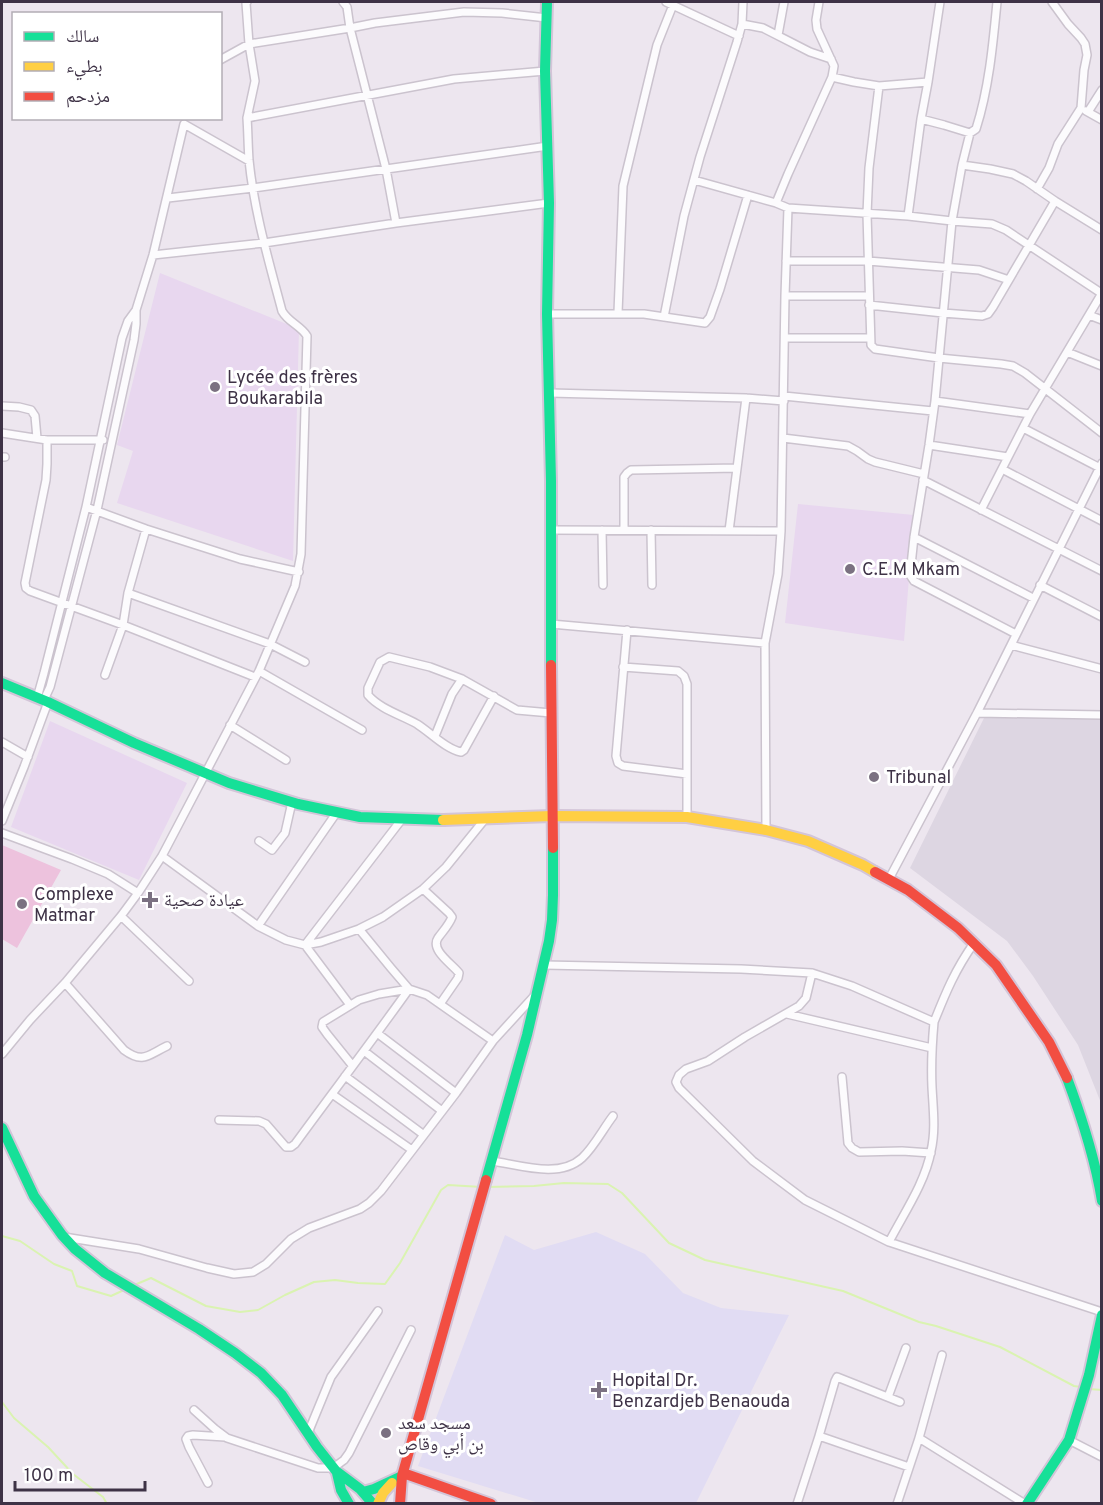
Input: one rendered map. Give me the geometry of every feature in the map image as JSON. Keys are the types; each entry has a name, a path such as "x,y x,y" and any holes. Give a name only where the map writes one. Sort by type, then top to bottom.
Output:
{"main road":[{"path":"400,1503 402,1475 521,1058 544,965 552,920 551,530 547,314 549,203 545,70 547,2"},
{"path":"2,683 229,783 292,802 360,817 433,820 552,816 687,817 766,830 808,841 863,865 908,891 958,928 996,965 1028,1010 1049,1042 1067,1077 1098,1175 1101,1201"},
{"path":"2,1128 31,1192 64,1237 102,1269 190,1323 262,1374 284,1398 335,1471 341,1490 349,1503"},
{"path":"1026,1503 1069,1440 1089,1375 1101,1313"},
{"path":"335,1471 353,1483 373,1503"},
{"path":"378,1503 388,1486 402,1475"},
{"path":"363,1492 402,1475 492,1503"}],"street":[{"path":"2,1054 121,916 162,856 257,674 289,602 299,572 307,336 282,311 264,243 253,188 247,118 255,81 249,44 247,2"},
{"path":"344,2 347,6 350,28 386,169 396,223"},
{"path":"666,2 679,5 739,36"},
{"path":"664,316 684,216 739,36 743,2"},
{"path":"778,35 783,2"},
{"path":"776,203 832,77 834,66 817,29 819,2"},
{"path":"908,216 940,2"},
{"path":"997,2 993,44 981,112 976,129 970,133 952,221 935,401 910,575 914,581 1016,634"},
{"path":"1038,189 1058,144 1081,108 1087,54 1085,44 1052,2"},
{"path":"618,313 623,186 657,45 679,5"},
{"path":"222,59 249,44 464,12 547,18"},
{"path":"742,24 763,28 810,52 831,59"},
{"path":"247,118 454,79 545,70"},
{"path":"832,77 879,86 928,82"},
{"path":"879,86 869,168 867,214 871,345 875,349 1013,366 1101,433"},
{"path":"1088,112 1101,90"},
{"path":"1081,108 1101,120"},
{"path":"921,119 970,133"},
{"path":"43,700 50,687 97,510 134,340 136,310 168,198 185,122 249,161"},
{"path":"168,198 548,146"},
{"path":"962,165 1013,174 1101,230"},
{"path":"694,180 788,208 992,224 1101,293 1030,414 981,510"},
{"path":"547,314 644,314 705,323 710,317 748,195"},
{"path":"785,296 869,301 943,313 982,316 988,314 1054,201"},
{"path":"153,255 264,243 549,203"},
{"path":"766,830 765,643 778,574 781,531 788,208"},
{"path":"786,261 868,261 979,270 1009,280"},
{"path":"2,821 28,757 43,700 44,674 102,439 122,338 128,321 136,310"},
{"path":"1089,315 1101,320"},
{"path":"785,338 870,338"},
{"path":"1067,352 1101,366"},
{"path":"549,393 784,399 933,411"},
{"path":"729,531 746,398"},
{"path":"935,401 1030,414"},
{"path":"2,406 28,408 33,411 37,438"},
{"path":"889,879 977,713 1101,467 1023,428"},
{"path":"2,433 47,440 102,439 112,442"},
{"path":"783,438 848,446 875,462 924,477 981,510 1101,571"},
{"path":"47,440 46,480 25,583 26,588 257,674 362,730"},
{"path":"929,445 1008,457"},
{"path":"624,530 624,477 631,470 737,468"},
{"path":"1002,469 1101,521"},
{"path":"86,507 240,559 299,572"},
{"path":"105,675 123,625 128,593 146,529"},
{"path":"551,530 781,531"},
{"path":"602,530 603,585"},
{"path":"651,530 652,585"},
{"path":"914,537 1034,598"},
{"path":"1040,585 1101,617"},
{"path":"128,593 270,644 305,662"},
{"path":"551,624 765,643"},
{"path":"627,630 616,756 618,763 623,766 687,774"},
{"path":"1011,645 1101,669"},
{"path":"494,696 461,752 451,749 435,736 380,705 368,695 368,688 380,662 389,657 429,666 462,679 494,696 517,710 551,713"},
{"path":"623,667 678,671 684,676 687,684 687,817"},
{"path":"435,736 452,694 462,679"},
{"path":"977,713 1101,715"},
{"path":"230,725 286,760"},
{"path":"2,742 28,757"},
{"path":"259,841 272,850 285,833 292,802"},
{"path":"258,926 338,812"},
{"path":"305,945 402,819"},
{"path":"162,856 258,926 286,940 305,945 359,929 383,917 423,889 446,867 485,819"},
{"path":"2,834 108,874 138,893"},
{"path":"423,889 452,917 435,941 435,945 459,973 440,1004"},
{"path":"121,916 189,981"},
{"path":"359,929 409,989"},
{"path":"889,1242 922,1181 931,1153 934,1135 932,1048 934,1022 951,980 974,944"},
{"path":"305,945 350,1005"},
{"path":"544,965 741,969 812,973 852,986 934,1022"},
{"path":"812,973 806,998 799,1006 708,1061 686,1069 679,1075 676,1082 679,1088 753,1161 805,1200 889,1242 1101,1313"},
{"path":"64,983 123,1050 134,1057 147,1056 167,1046"},
{"path":"219,1119 259,1121 266,1124 286,1147 296,1144 409,989"},
{"path":"352,1065 322,1027 322,1022 359,1000 379,994 409,989 427,995 493,1041"},
{"path":"64,1237 139,1249 234,1274 253,1272 266,1264 291,1239 309,1228 360,1209 369,1203 381,1191 456,1094 493,1041 537,992"},
{"path":"787,1014 932,1048"},
{"path":"377,1033 456,1094"},
{"path":"364,1051 442,1111"},
{"path":"345,1076 424,1135"},
{"path":"842,1077 848,1143 852,1148 860,1152 931,1153"},
{"path":"332,1094 412,1150"},
{"path":"492,1161 549,1170 575,1164 584,1156 613,1116"},
{"path":"308,1433 325,1387 378,1311"},
{"path":"194,1410 227,1437 308,1465 335,1471 349,1452 411,1330"},
{"path":"888,1397 906,1348"},
{"path":"897,1503 919,1438 942,1355"},
{"path":"796,1503 837,1377 900,1402"},
{"path":"208,1483 186,1438 192,1435 227,1437"},
{"path":"819,1436 909,1467"},
{"path":"919,1438 1026,1503"},
{"path":"1069,1440 1101,1457"}],"shaded area":[{"name":"Lycée des frères Boukarabila","path":"160,273 299,329 293,561 117,503 133,451 117,445"},
{"name":"C.E.M Mkam","path":"798,504 914,515 904,641 785,623"},
{"path":"986,714 1101,716 1101,1103 1078,1045 1007,941 910,868"},
{"path":"50,721 187,783 139,880 11,827"},
{"name":"Complexe Matmar","path":"2,845 61,870 17,948 2,939"},
{"name":"Hopital Dr. Benzardjeb Benaouda","path":"596,1232 645,1254 683,1293 721,1308 789,1315 696,1503 539,1503 418,1466 505,1235 534,1250"}],"waterway":[{"path":"487,1187 564,1183 608,1184 622,1193 669,1243 705,1260 843,1291 919,1322 1000,1347 1074,1386 1081,1387"},
{"path":"132,1286 151,1278 206,1306 240,1312 258,1310 314,1282 335,1280 385,1284 400,1263 441,1190 448,1185 482,1187"},
{"path":"2,1236 20,1241 54,1264 72,1271 77,1286 111,1296 124,1290"},
{"path":"1089,1389 1102,1390"},
{"path":"2,1402 14,1418 48,1447 73,1474 103,1497 107,1504"}],"traffic: fast":[{"path":"547,2 545,71 549,203 547,314 551,481 551,665"},
{"path":"2,683 229,783 298,804 360,817 443,820"},
{"path":"486,1180 527,1035 549,941 552,920 553,848"},
{"path":"1067,1078 1088,1138 1102,1201"},
{"path":"2,1128 34,1196 75,1249 105,1273 199,1329 261,1373 282,1395 336,1471 360,1489 373,1504"},
{"path":"1027,1504 1069,1440 1089,1375 1102,1315"},
{"path":"337,1473 341,1490 349,1504"},
{"path":"363,1492 402,1476"}],"traffic: slow":[{"path":"443,820 552,816 687,817 766,830 808,841 875,872"},
{"path":"378,1504 383,1493 392,1483"}],"traffic: jam":[{"path":"551,665 553,848"},
{"path":"875,872 908,890 958,928 996,965 1049,1042 1067,1078"},
{"path":"400,1504 402,1476 486,1180"},
{"path":"403,1473 491,1504"}],"place":[{"name":"Lycée des frères Boukarabila","path":"215,387"},
{"name":"C.E.M Mkam","path":"850,569"},
{"name":"Tribunal","path":"874,777"},
{"name":"عيادة صحية","path":"150,900"},
{"name":"Complexe Matmar","path":"22,904"},
{"name":"Hopital Dr. Benzardjeb Benaouda","path":"599,1390"},
{"name":"مسجد سعد بن أبي وقاص","path":"386,1433"}]}
